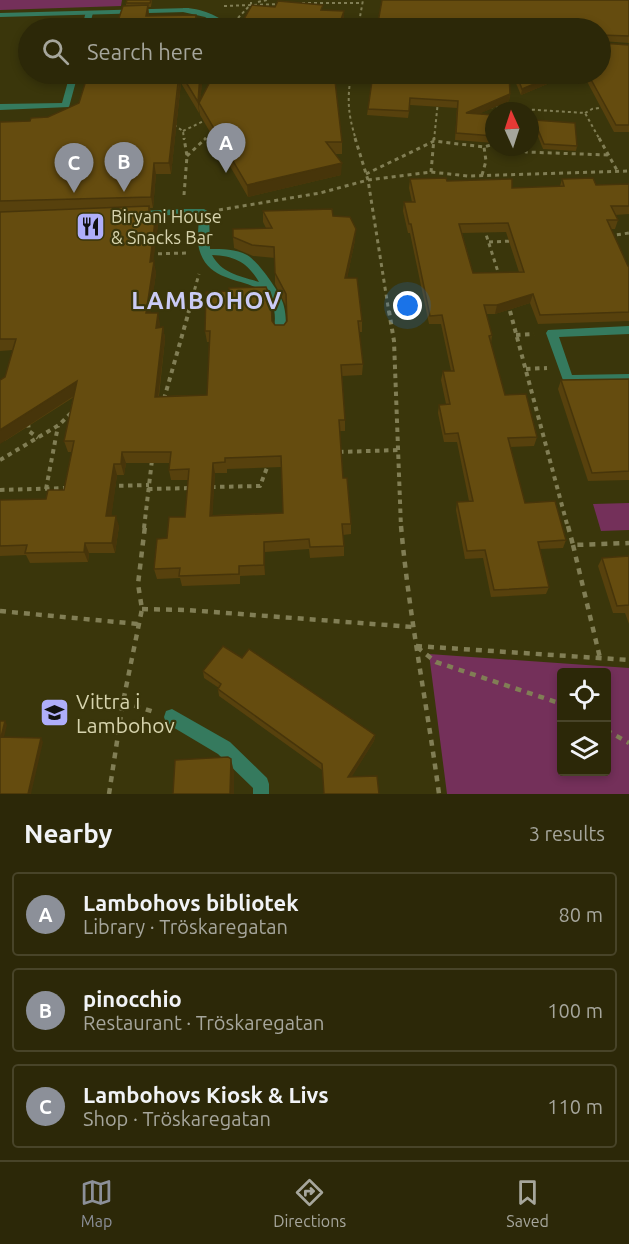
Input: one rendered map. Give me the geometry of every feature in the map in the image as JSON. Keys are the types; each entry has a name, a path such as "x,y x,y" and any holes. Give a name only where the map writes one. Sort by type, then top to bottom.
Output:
{"street":[{"path":"0,15 186,10 202,12 211,18"},
{"path":"88,18 89,13"},
{"path":"0,107 66,105 71,84"},
{"path":"127,214 204,212 205,252 211,264 218,271 269,289"},
{"path":"205,252 227,252 250,260 276,297 279,307 280,331"},
{"path":"629,330 552,333 568,380 629,378"},
{"path":"172,717 224,748 261,784 261,794"}],"path":[{"path":"186,10 267,0"},
{"path":"251,2 284,3"},
{"path":"239,18 251,2"},
{"path":"296,3 362,2 360,18"},
{"path":"349,84 348,115 368,180 394,341 399,507 407,595 427,705 439,794"},
{"path":"431,172 438,94"},
{"path":"483,106 585,113 592,109 610,106"},
{"path":"585,113 618,172"},
{"path":"183,130 214,116"},
{"path":"171,123 183,130"},
{"path":"187,156 216,129"},
{"path":"183,130 187,156 183,212"},
{"path":"366,174 434,141 484,147 486,161 482,175"},
{"path":"539,152 608,155"},
{"path":"204,212 260,205 320,193 368,180 431,172 468,176 629,171"},
{"path":"468,176 471,187"},
{"path":"482,220 501,283"},
{"path":"608,236 629,233"},
{"path":"489,242 522,241"},
{"path":"147,254 205,252 162,405"},
{"path":"507,304 573,545 600,658"},
{"path":"0,460 58,425 75,409"},
{"path":"26,414 29,431 38,438"},
{"path":"46,489 58,425"},
{"path":"328,453 398,450"},
{"path":"109,794 123,702 142,609 138,584 153,454"},
{"path":"103,487 260,486 270,458"},
{"path":"0,490 69,488"},
{"path":"573,545 629,543"},
{"path":"142,609 187,610 413,627"},
{"path":"0,611 138,624"},
{"path":"416,646 629,660"},
{"path":"416,646 436,662 557,703"},
{"path":"123,702 172,717"},
{"path":"611,733 629,743"}],"shaded area":[{"path":"0,0 122,0 121,6 0,10"},
{"path":"629,503 629,530 601,531 593,504"},
{"path":"429,654 629,668 629,794 447,794"}],"building":[{"path":"127,0 151,0 150,3 126,3"},
{"path":"382,0 629,0 629,36 611,35 611,18 379,18"},
{"path":"278,1 323,5 321,10 344,11 342,18 245,18 252,5 275,7"},
{"path":"148,5 146,16 196,15 196,18 119,18 123,6"},
{"path":"611,44 629,45 629,125 616,125 593,84 611,84"},
{"path":"85,84 178,84 169,163 154,163 151,197 0,201 0,122 30,121 31,118 48,117 79,103"},
{"path":"187,84 199,84 198,102"},
{"path":"209,84 335,84 342,142 326,142 342,163 247,185 199,103"},
{"path":"372,84 510,84 510,94 491,102 485,102 485,105 466,113 485,114 485,135 456,133 458,101 410,98 409,111 368,109"},
{"path":"520,84 534,84 522,89"},
{"path":"539,120 575,123 577,146 544,144 539,132"},
{"path":"446,178 447,181 512,179 512,188 564,186 562,179 593,178 596,185 629,184 629,206 611,206 618,220 607,220 629,266 629,312 540,315 533,294 497,305 484,305 492,335 489,336 505,395 526,394 537,437 508,438 525,503 555,501 566,540 538,542 549,587 494,590 485,550 467,551 457,502 473,501 458,433 445,434 439,405 450,404 443,371 454,371 442,315 430,316 411,224 409,224 404,202 415,202 410,179","holes":["508,223 524,272 473,273 459,224"]},
{"path":"149,206 149,213 156,213 150,262 154,261 146,313 158,313 156,328 163,327 155,397 207,395 210,331 205,331 206,292 229,291 229,288 266,287 271,299 272,321 275,325 284,325 287,321 286,294 275,273 274,247 252,245 233,237 233,229 272,228 263,211 332,209 333,216 350,217 356,229 345,278 357,278 362,321 358,321 363,364 341,365 345,420 339,420 343,478 347,478 351,524 342,524 344,546 310,547 309,539 264,542 264,565 239,566 239,574 179,576 180,568 154,569 157,539 167,538 169,517 185,517 189,469 169,470 171,452 122,452 121,464 114,464 106,516 116,516 112,543 85,543 84,552 25,553 27,545 0,546 0,500 46,499 48,490 64,490 74,441 64,441 77,381 0,430 0,380 5,377 16,339 0,339 0,212","holes":["281,456 283,513 210,516 213,463 225,462 225,458"]},
{"path":"629,379 629,471 592,473 561,380"},
{"path":"629,556 629,605 617,606 602,558"},
{"path":"223,646 242,658 249,649 375,735 348,777 377,776 379,794 324,794 322,764 218,689 221,684 203,671"},
{"path":"0,721 5,721 1,737 41,738 28,794 0,794"},
{"path":"228,757 231,759 230,794 173,794 175,760"}],"place":[{"name":"Lambohovs bibliotek","path":"226,173"},
{"name":"pinocchio","path":"124,192"},
{"name":"Lambohovs Kiosk & Livs","path":"74,193"},
{"name":"Biryani House & Snacks Bar","path":"90,226"},
{"name":"Vittra i Lambohov","path":"55,713"}],"district":[{"name":"LAMBOHOV","path":"207,300"}]}
